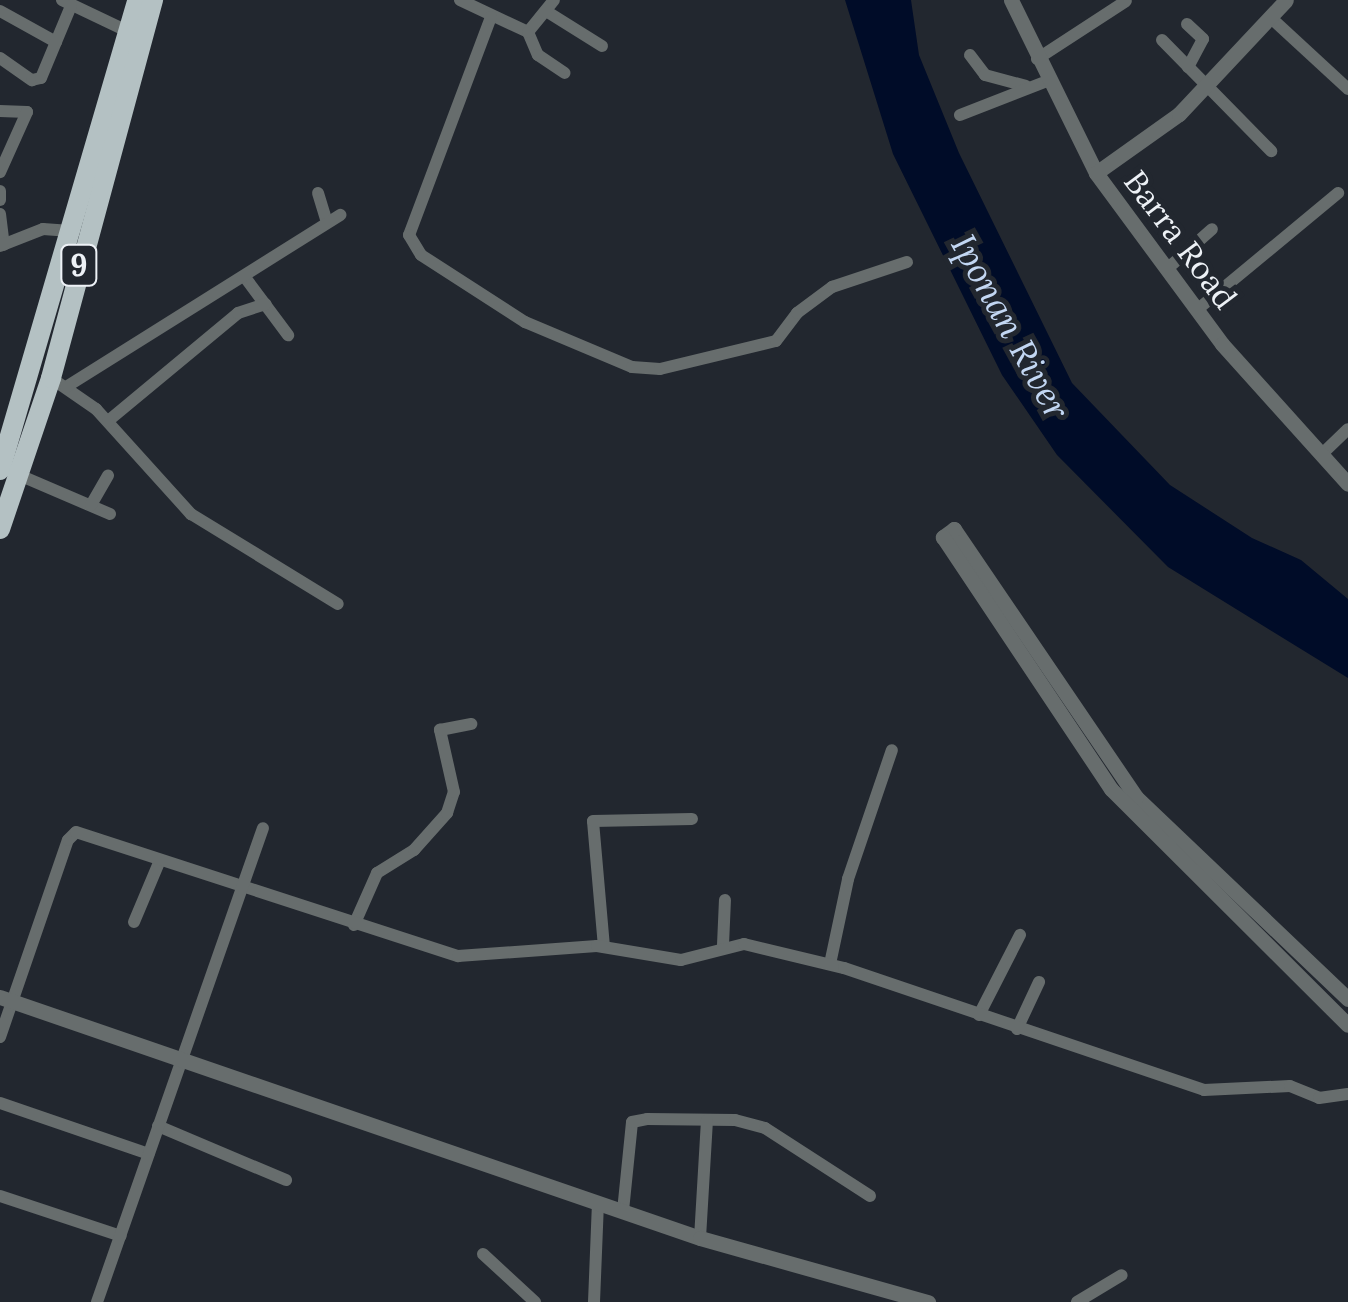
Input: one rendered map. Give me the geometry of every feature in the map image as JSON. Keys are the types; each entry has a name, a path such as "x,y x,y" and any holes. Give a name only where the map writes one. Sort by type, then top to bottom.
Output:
{"highway":[{"name":"9","path":"0,529 10,472 78,231 136,0"},
{"name":"9","path":"10,472 59,382 78,231 153,0"}],"street":[{"path":"460,0 528,32 538,55 565,73"},
{"name":"Barra Road","path":"1010,0 1096,173 1198,309 1348,484"},
{"path":"1096,173 1168,124 1286,0"},
{"path":"1037,59 1126,1"},
{"path":"0,58 36,81 56,42 67,3 129,27"},
{"path":"528,32 550,5 602,46"},
{"path":"0,11 56,42"},
{"path":"491,17 409,235 421,255 525,322 632,368 660,369 776,341 797,312 832,288 907,262"},
{"path":"1270,17 1348,89"},
{"path":"1187,24 1204,39 1188,67"},
{"path":"1162,40 1271,151"},
{"path":"970,55 985,75 1029,86"},
{"path":"960,115 1047,80"},
{"path":"0,112 26,112 0,172"},
{"path":"0,190 0,200"},
{"path":"318,193 334,219 244,276 59,382 108,421 192,514 338,604"},
{"path":"1198,309 1338,193"},
{"path":"0,214 2,245 36,231 78,231"},
{"path":"1168,269 1212,230"},
{"path":"244,276 288,335"},
{"path":"108,421 238,313 266,304"},
{"path":"1321,455 1348,429"},
{"path":"10,472 110,514"},
{"path":"91,505 108,474"},
{"path":"1348,998 1122,780 949,533 1111,789 1348,1025"},
{"path":"354,925 376,873 414,850 447,813 454,792 440,730 471,724"},
{"path":"830,964 848,879 892,750"},
{"path":"604,947 593,820 692,818"},
{"path":"97,1302 263,828"},
{"path":"0,1036 6,999 72,835 458,956 604,947 681,960 722,945 830,964 1204,1090 1290,1086 1318,1098 1348,1094"},
{"path":"134,922 160,860"},
{"path":"722,945 725,900"},
{"path":"979,1015 1020,935"},
{"path":"1017,1030 1039,982"},
{"path":"6,999 700,1238 928,1302"},
{"path":"0,1103 149,1154"},
{"path":"623,1212 632,1122 707,1120 765,1128 870,1196"},
{"path":"700,1238 707,1120"},
{"path":"158,1126 286,1180"},
{"path":"0,1196 120,1236"},
{"path":"594,1302 598,1203"},
{"path":"483,1254 535,1302"},
{"path":"1077,1302 1122,1276"}],"water":[{"name":"Iponan River","path":"845,0 911,0 919,55 959,153 1072,383 1170,485 1252,538 1301,560 1348,599 1348,678 1168,567 1057,455 1002,375 893,154"}]}
